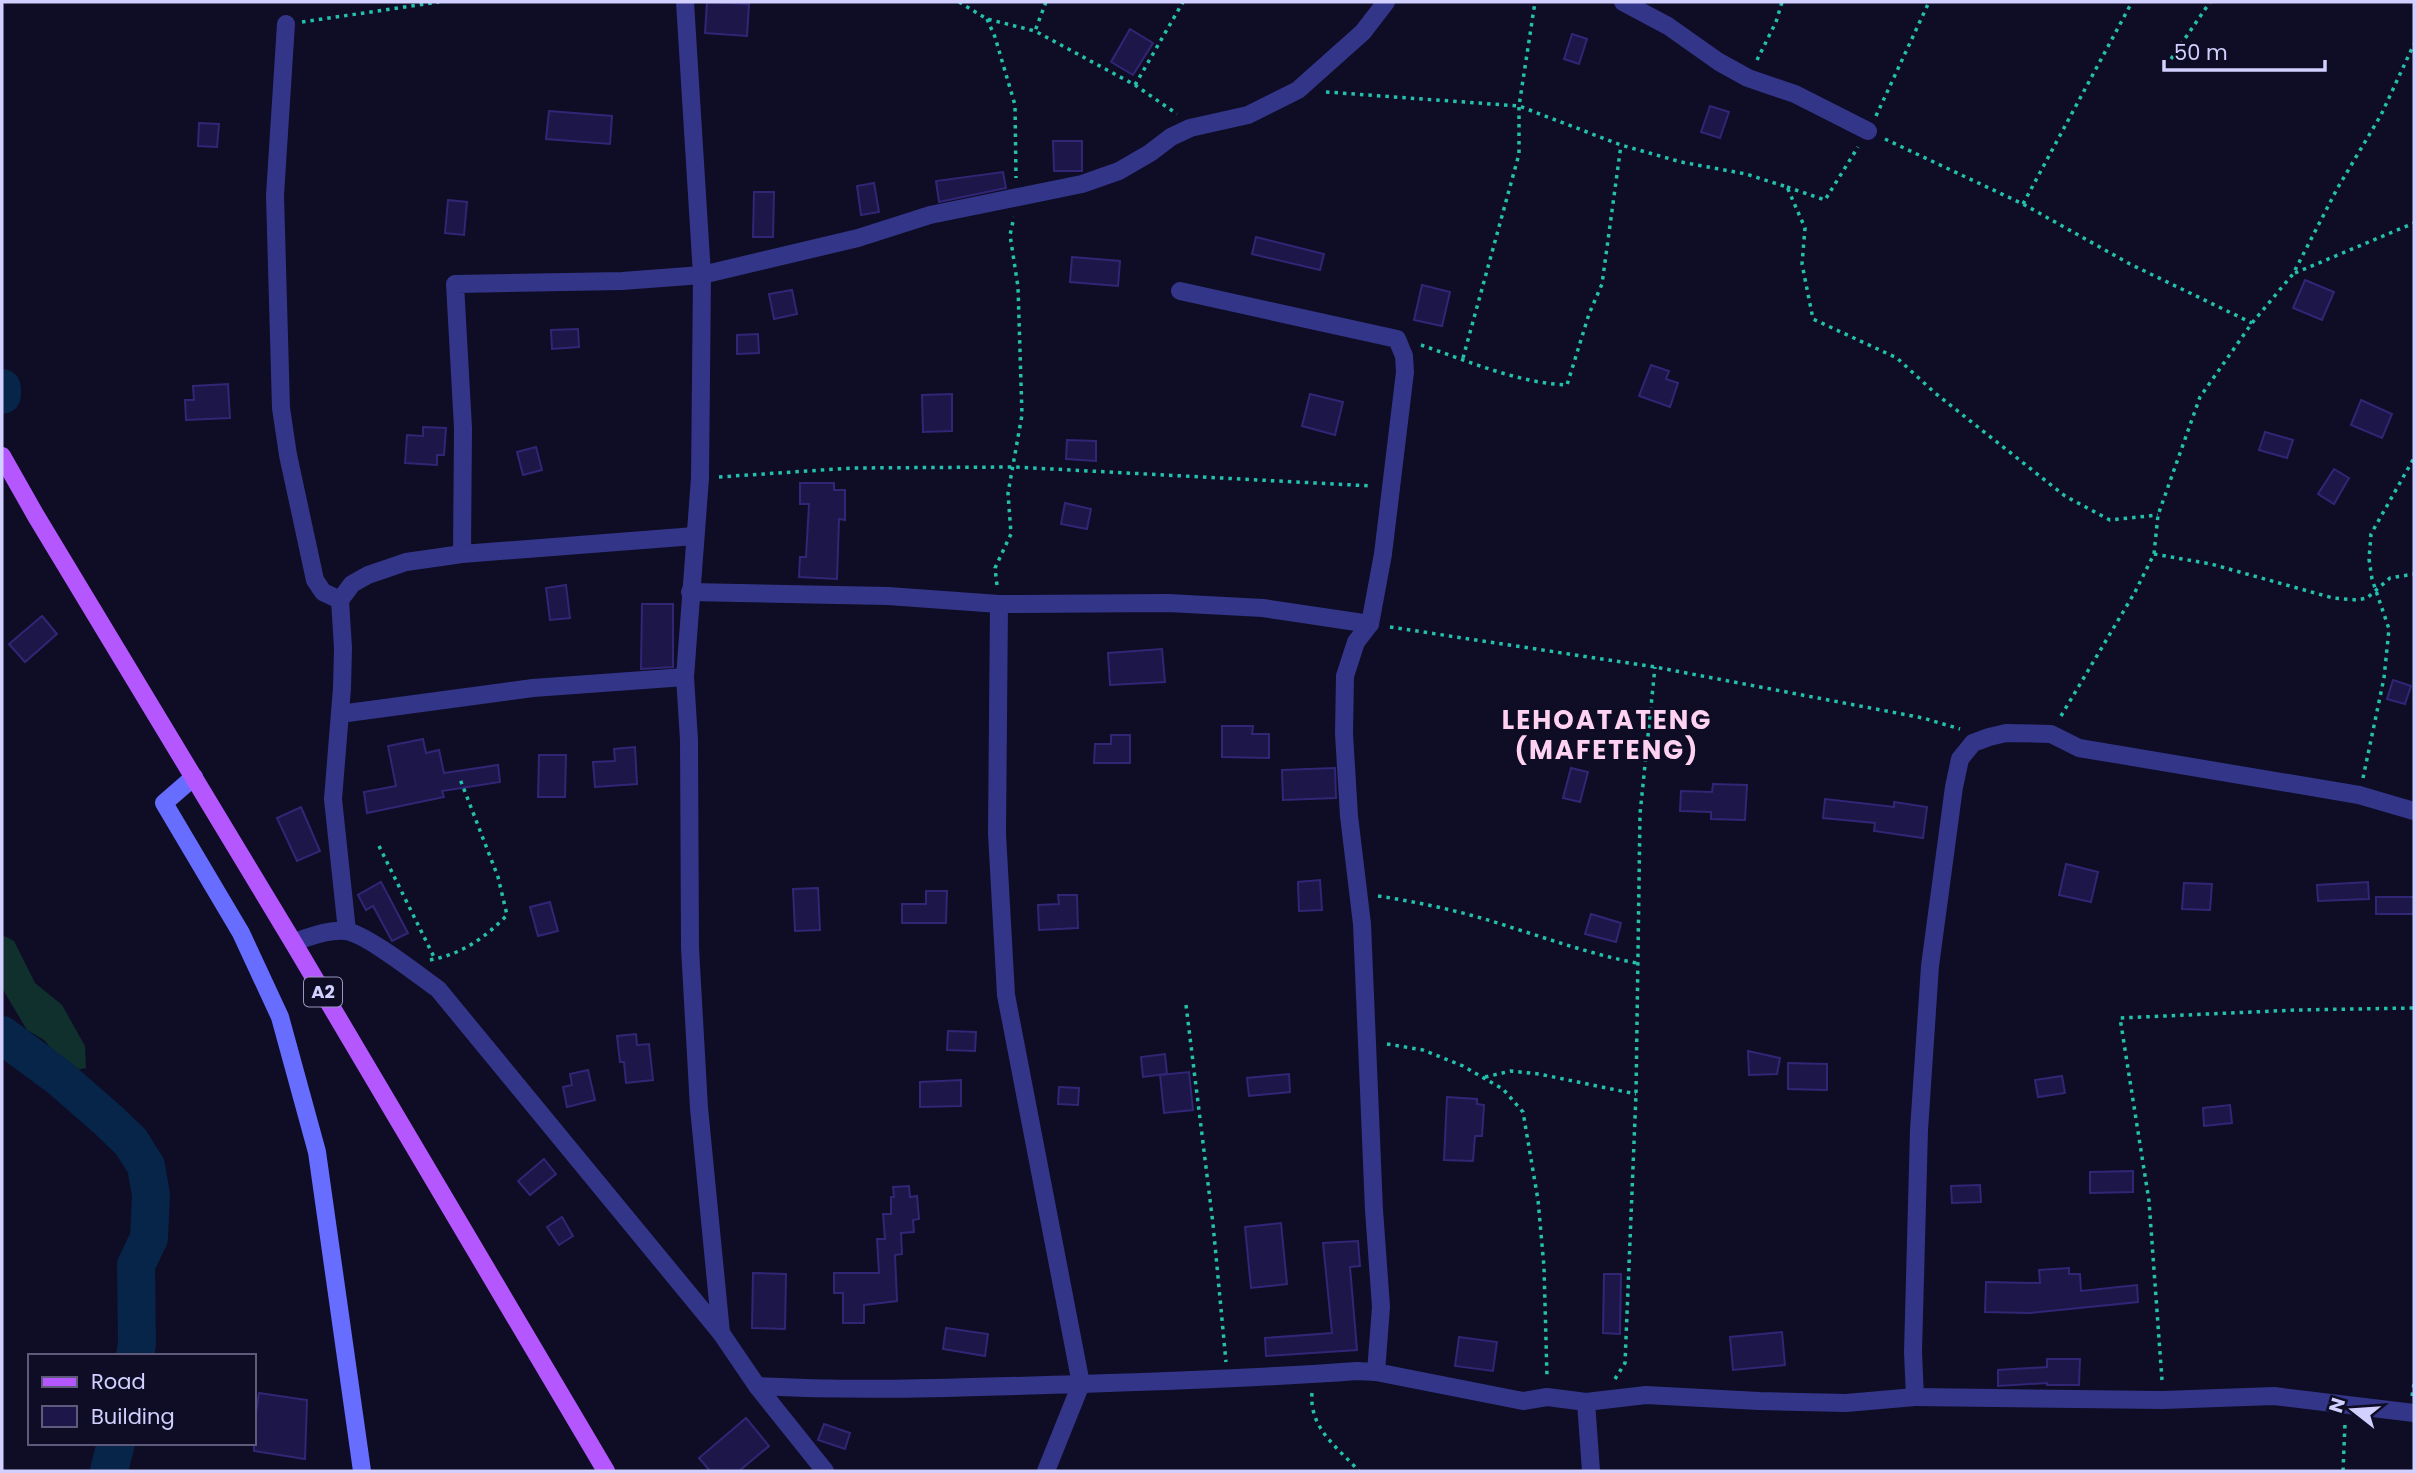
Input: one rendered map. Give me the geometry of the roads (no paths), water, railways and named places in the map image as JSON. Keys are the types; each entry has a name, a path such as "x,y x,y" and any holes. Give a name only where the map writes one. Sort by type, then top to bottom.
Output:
{"main road":[{"name":"A2","path":"4,461 606,1471"}],"street":[{"path":"685,2 702,275 700,478 685,677 689,740 691,947 699,1108 722,1333"},
{"path":"462,554 463,428 455,284 622,281 702,275 858,238 930,215 1082,184 1119,171 1171,137 1190,128 1248,115 1298,90 1363,32 1385,2"},
{"path":"1623,2 1668,26 1719,62 1748,78 1795,94 1868,131"},
{"path":"286,24 275,195 281,408 288,455 315,580 323,592 340,600"},
{"path":"1180,291 1397,338 1404,356 1405,372 1383,554 1370,624 1356,642 1345,676 1345,748 1349,816 1362,924 1381,1307 1376,1372"},
{"path":"347,931 334,799 343,648 340,600 352,584 368,575 406,562 462,554 695,536"},
{"path":"690,592 888,596 999,604 1168,603 1264,608 1370,624"},
{"path":"999,604 997,834 1006,995 1081,1384 1046,1471"},
{"path":"340,714 533,688 685,677"},
{"path":"1915,1398 1913,1352 1919,1129 1930,966 1954,787 1960,759 1973,743 2006,733 2052,734 2079,748 2359,796 2414,811"},
{"path":"194,777 164,803 241,933 279,1017 317,1152 362,1471"},
{"path":"293,942 323,933 347,931 380,947 438,989 722,1333 757,1386 825,1471"},
{"path":"757,1386 904,1389 1357,1371 1376,1372 1523,1401 1547,1397 1586,1402 1646,1395 1846,1403 1915,1398 2163,1400 2274,1396 2414,1413"},
{"path":"1586,1402 1591,1471"}],"waterway":[{"path":"2,388 2,395"},
{"path":"2,1035 60,1078 108,1120 131,1142 146,1166 151,1195 149,1238 136,1265 135,1354"},
{"path":"109,1471 116,1445"}],"district":[{"name":"LEHOATATENG (MAFETENG)","path":"1607,735"}]}
